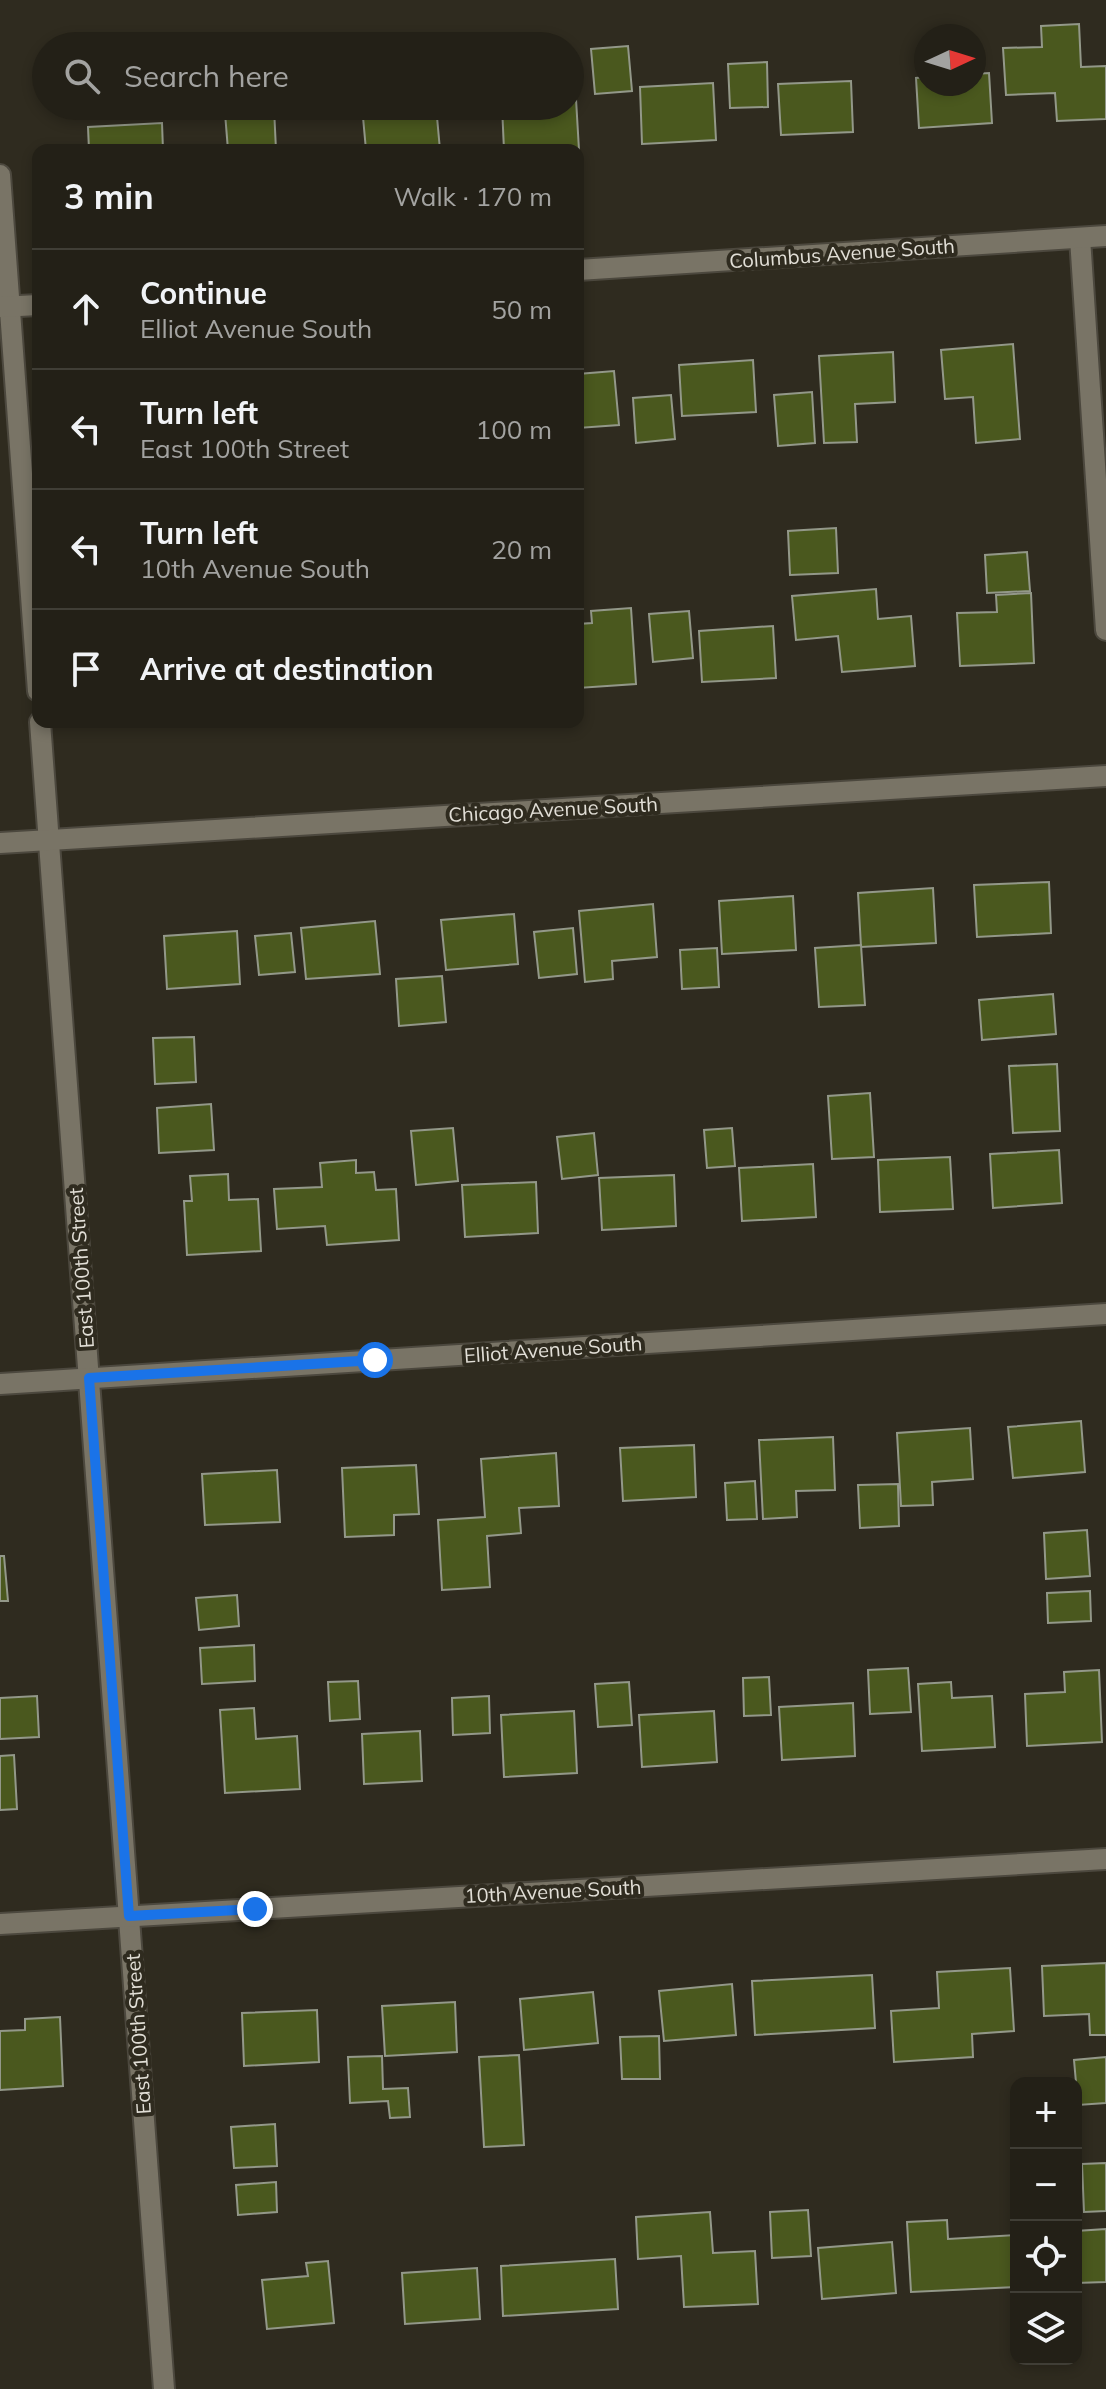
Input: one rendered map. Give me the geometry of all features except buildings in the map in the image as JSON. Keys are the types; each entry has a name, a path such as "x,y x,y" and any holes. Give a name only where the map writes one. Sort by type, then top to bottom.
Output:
{"street":[{"path":"0,175 5,307 32,621"},
{"name":"Columbus Avenue South","path":"584,270 1106,236"},
{"path":"1080,238 1106,630"},
{"path":"5,307 32,305"},
{"name":"East 100th Street","path":"40,728 164,2389"},
{"name":"Chicago Avenue South","path":"0,843 1106,776"},
{"name":"Elliot Avenue South","path":"0,1384 1106,1314"},
{"name":"10th Avenue South","path":"0,1924 1106,1859"}],"route":[{"path":"255,1909 129,1916 89,1378 375,1360"}]}
